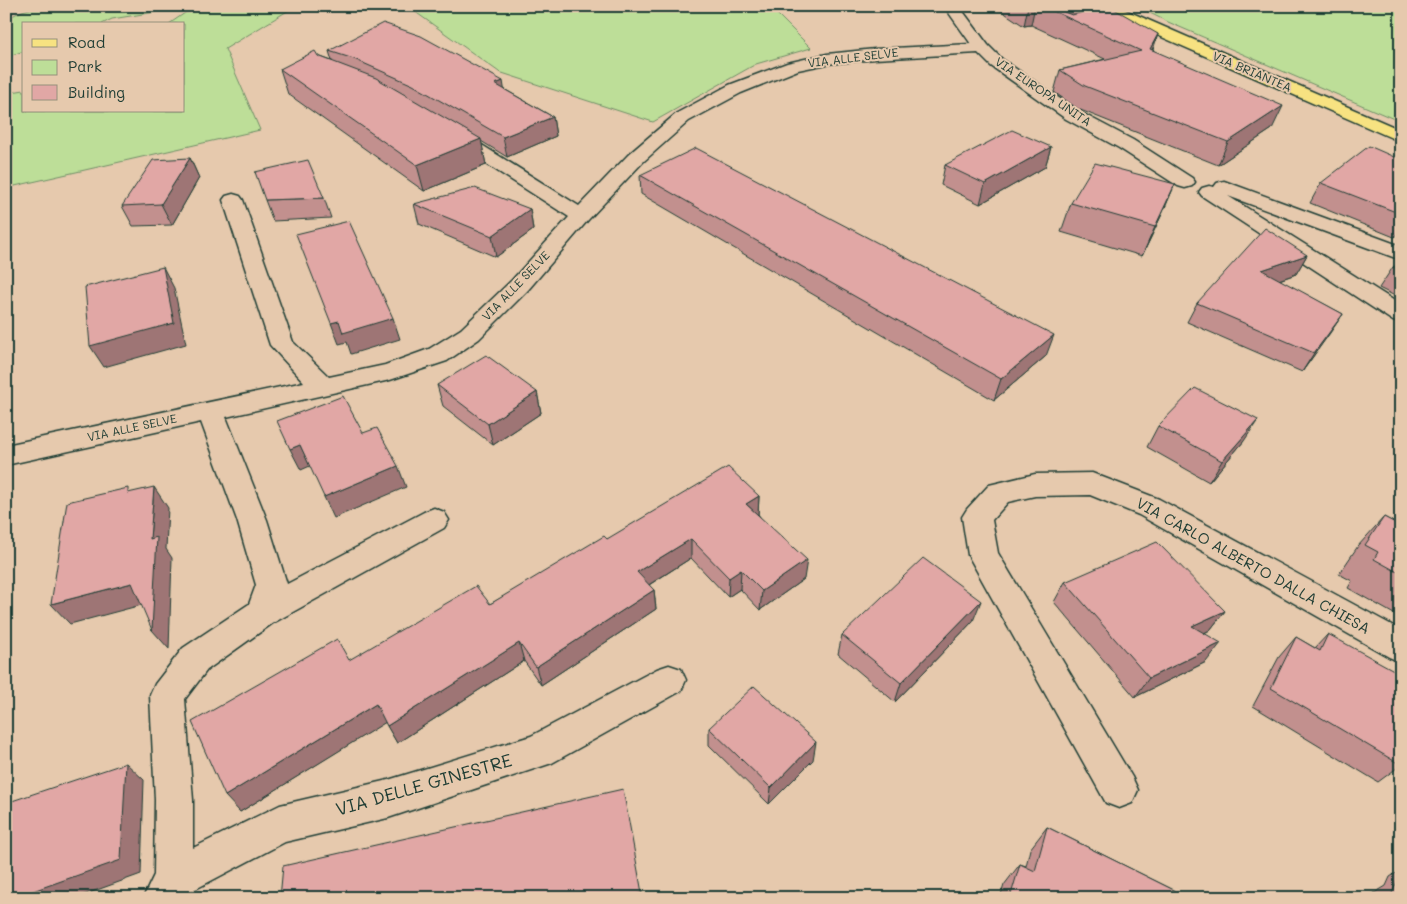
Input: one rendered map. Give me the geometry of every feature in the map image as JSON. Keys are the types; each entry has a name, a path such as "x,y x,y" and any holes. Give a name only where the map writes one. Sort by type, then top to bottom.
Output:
{"main road":[{"name":"VIA BRIANTEA","path":"1103,6 1401,136"}],"street":[{"name":"VIA EUROPA UNITA","path":"951,6 982,48 997,63 1072,115 1126,144 1212,185 1401,254"},
{"name":"VIA ALLE SELVE","path":"6,456 390,372 438,355 470,334 520,285 636,158 683,117 735,89 793,66 827,59 875,54 982,48"},
{"path":"439,126 581,216"},
{"name":"VIA EUROPA UNITA","path":"1126,144 1195,189 1212,185"},
{"path":"1212,185 1401,316"},
{"path":"233,200 282,345 324,387"},
{"path":"210,410 252,520 272,585 262,613"},
{"name":"VIA CARLO ALBERTO DALLA CHIESA","path":"1119,790 983,555 977,517 999,493 1036,485 1092,484 1149,507 1401,647"},
{"name":"VIA DELLE GINESTRE","path":"168,888 174,800 167,695 195,659 262,613 434,520"},
{"name":"VIA DELLE GINESTRE","path":"168,888 280,824 388,800 539,752 669,680"}],"green space":[{"path":"41,6 192,6 112,19 106,22 22,22 22,52 6,57 6,19 22,11"},
{"path":"195,6 301,6 294,7 225,49 260,130 6,188 6,93 22,90 22,112 185,112 185,22 172,22"},
{"path":"407,6 769,6 811,48 756,64 653,122 499,72"},
{"path":"1136,6 1401,6 1401,122 1168,22"}],"building":[{"path":"1042,6 1067,6 1064,12 1072,15 1109,6 1158,34 1150,49 1283,106 1228,142 1085,86 1060,70 1141,51"},
{"path":"383,23 421,36 503,81 495,84 553,117 503,137 413,85 354,59 329,51"},
{"path":"315,51 318,56 376,78 481,139 417,165 280,69"},
{"path":"1012,130 1051,147 985,184 945,165"},
{"path":"1369,146 1401,160 1401,214 1321,183"},
{"path":"696,148 1054,335 1001,379 640,175"},
{"path":"190,158 161,204 122,206 153,160"},
{"path":"308,160 324,198 265,200 255,172"},
{"path":"1095,163 1175,184 1155,227 1071,203"},
{"path":"475,188 530,209 492,236 414,204"},
{"path":"349,221 393,318 343,333 339,321 331,323 296,234"},
{"path":"1265,228 1307,255 1262,270 1343,314 1314,353 1197,303"},
{"path":"1401,263 1401,271 1393,267"},
{"path":"163,267 174,323 90,346 85,287"},
{"path":"486,355 537,392 488,424 437,385"},
{"path":"1195,388 1258,420 1222,461 1158,426"},
{"path":"343,396 363,433 377,428 398,466 324,497 300,445 290,449 277,421"},
{"path":"728,467 759,496 746,504 807,560 762,591 741,570 729,578 691,539 637,572 654,590 536,667 519,643 387,726 376,704 225,796 192,722 337,639 349,660 476,586 490,604 604,536 607,539"},
{"path":"154,487 150,539 157,537 152,630 132,583 51,604 67,502 128,488 128,493"},
{"path":"1384,517 1401,526 1401,574 1374,559 1378,552 1365,545"},
{"path":"1157,542 1225,611 1192,626 1221,643 1149,678 1065,582"},
{"path":"923,558 981,601 901,683 842,635"},
{"path":"1328,634 1401,674 1401,765 1271,688 1296,637 1320,651"},
{"path":"754,686 816,742 771,788 709,728"},
{"path":"126,763 121,860 13,898 6,898 6,803"},
{"path":"623,789 642,893 624,898 280,898 283,866"},
{"path":"1047,827 1190,898 1010,898 1020,864 1035,871"},
{"path":"1398,879 1401,881 1401,898 1390,898"}]}
